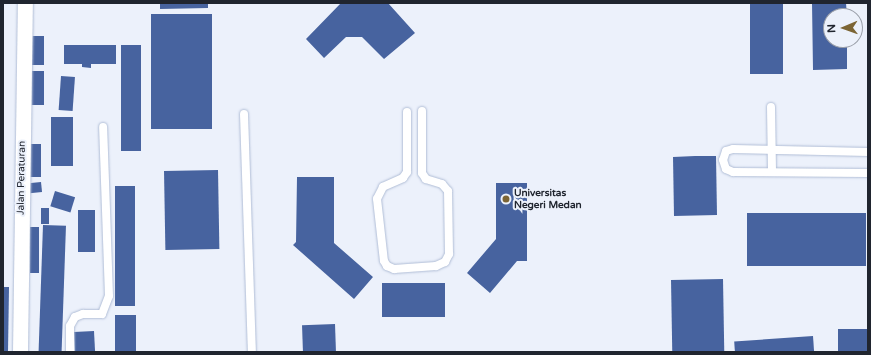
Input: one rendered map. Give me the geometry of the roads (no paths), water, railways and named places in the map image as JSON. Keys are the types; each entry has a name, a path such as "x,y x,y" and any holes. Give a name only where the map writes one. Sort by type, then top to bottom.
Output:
{"street":[{"name":"Jalan Peraturan","path":"20,352 25,3"}],"lane":[{"path":"771,107 773,149 772,172"},
{"path":"407,112 407,172 403,178 383,187 378,199 384,261 387,266 394,269 436,266 445,262 450,254 448,191 442,184 426,179 421,170 422,111"},
{"path":"244,114 252,352"},
{"path":"70,352 70,326 75,317 83,314 102,314 109,296 103,128"},
{"path":"868,152 773,149 729,150 724,154 723,160 726,169 733,172 868,173"}],"place":[{"name":"Universitas Negeri Medan","path":"506,199"}]}
